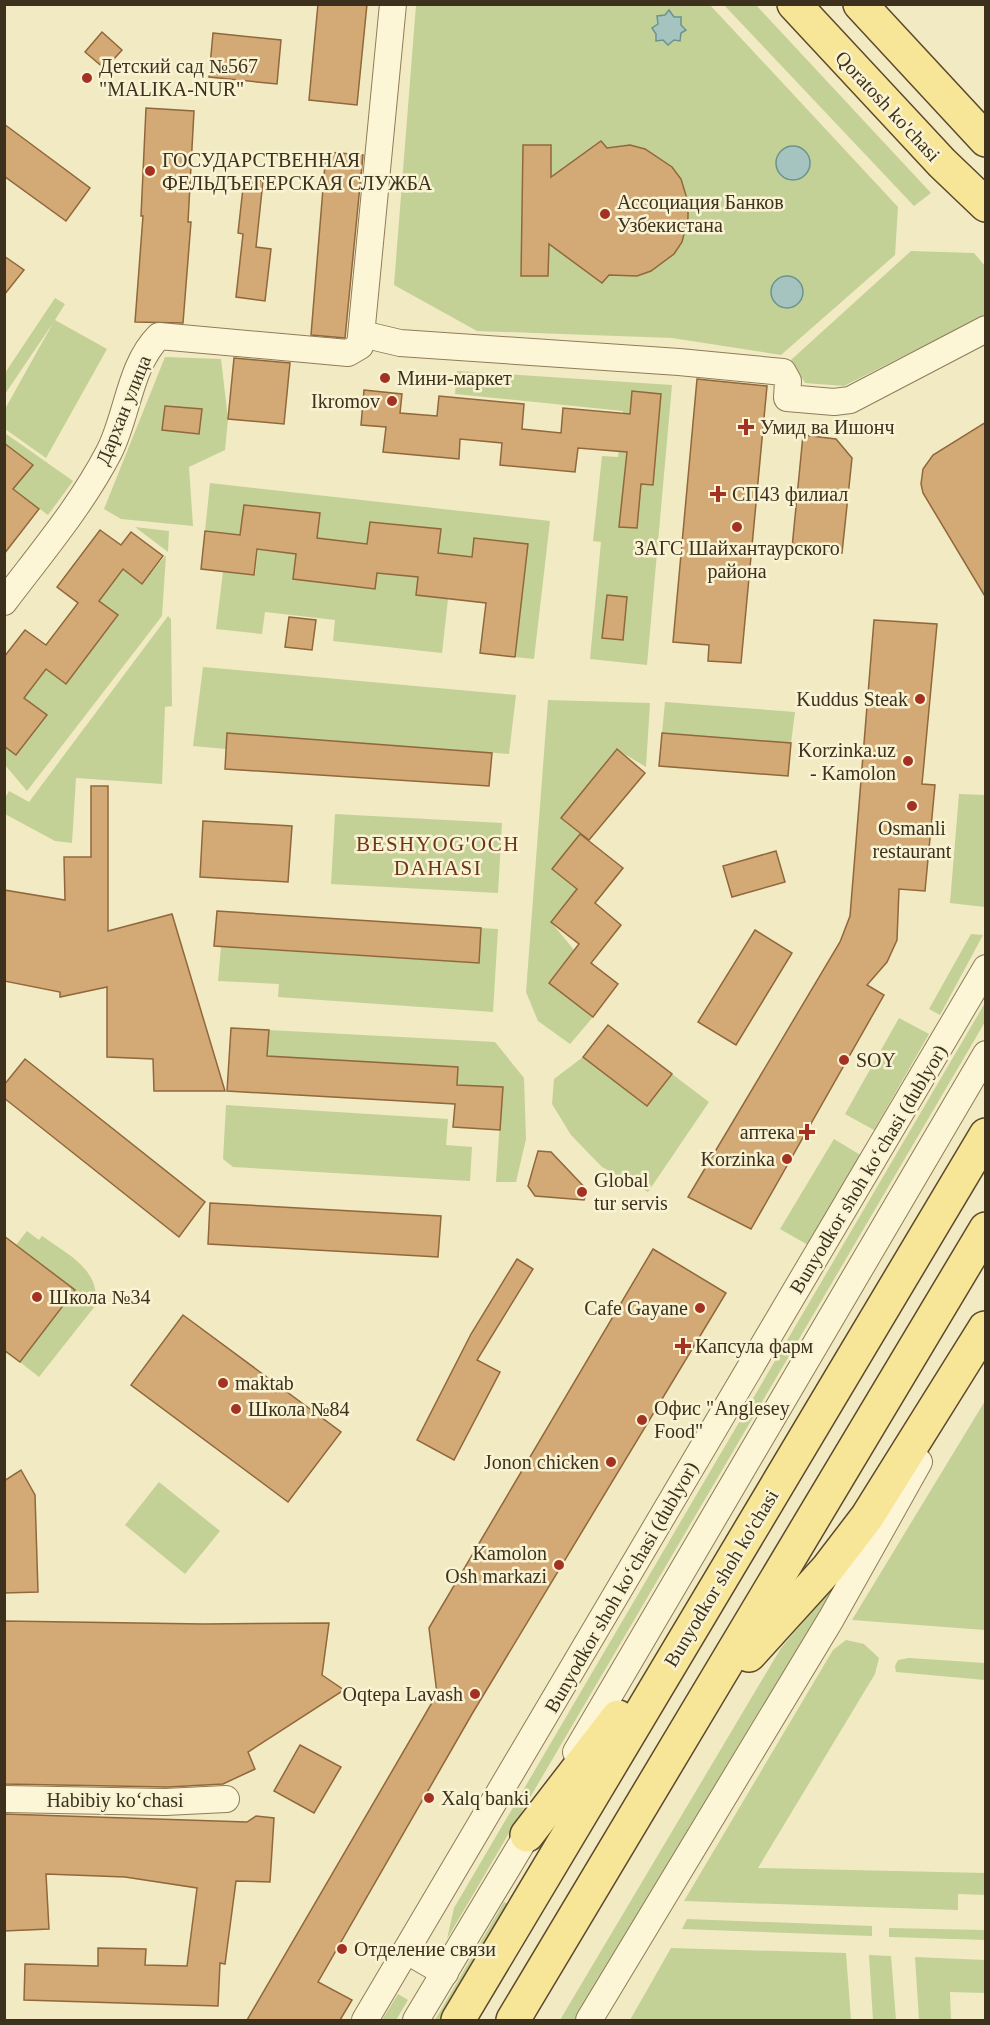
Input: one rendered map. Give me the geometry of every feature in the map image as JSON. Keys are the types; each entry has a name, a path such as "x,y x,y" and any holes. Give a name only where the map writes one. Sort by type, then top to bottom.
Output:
{"main road":[{"name":"Qoratosh ko'chasi","path":"794,4 942,163 986,206"},
{"path":"860,4 986,140"},
{"name":"Bunyodkor shoh ko'chasi","path":"458,2020 986,1136"},
{"path":"513,2020 986,1229"},
{"path":"703,1704 828,1568 867,1517 985,1327"},
{"path":"526,1835 651,1674 734,1557"}],"street":[{"path":"393,4 362,334 400,344 678,362 783,372 788,381 788,398 834,402 850,400 986,329"},
{"name":"Дархан улица","path":"4,602 91,486 111,449 146,349 159,336 348,354 360,346 362,334"},
{"name":"Bunyodkor shoh koʻchasi (dublyor)","path":"365,2020 986,968"},
{"path":"416,2020 986,1054"},
{"path":"589,2020 831,1619 943,1419 985,1327"},
{"name":"Habibiy koʻchasi","path":"4,1799 165,1802 226,1798"},
{"path":"407,1951 445,1972"}],"green space":[{"path":"416,5 710,5 898,207 895,255 781,355 672,338 477,331 394,285"},
{"path":"724,5 756,5 931,193 914,206"},
{"path":"911,251 974,253 985,266 985,315 844,386 805,383 791,360"},
{"path":"55,298 65,304 55,320 107,349 46,458 5,429 5,409 53,323 5,394 5,373"},
{"path":"165,357 221,359 228,419 225,450 189,467 193,526 121,519 104,509"},
{"path":"457,371 672,385 647,665 590,659 601,542 593,541 602,456 618,457 623,411 455,394"},
{"path":"5,433 73,481 48,515 13,489 32,464 5,444"},
{"path":"210,483 550,521 534,659 515,657 528,544 474,538 472,557 438,553 441,529 370,522 367,544 317,538 320,513 244,505 240,535 205,531"},
{"path":"135,527 169,531 168,552"},
{"path":"258,549 296,554 293,579 375,589 377,573 418,577 416,595 448,599 442,653 333,641 335,620 265,612 262,634 216,629 223,572 255,575"},
{"path":"166,555 162,616 27,791 5,765 4,746 16,755 24,698 46,669 66,683 118,616 99,601 123,569 142,584"},
{"path":"168,616 171,619 172,706 165,707 162,784 76,778 72,843 55,841 5,814 5,798 9,791 29,802"},
{"path":"203,667 516,695 509,754 227,733 226,749 193,746"},
{"path":"548,700 650,703 646,767 616,749 562,818 580,834 552,869 577,889 551,922 574,950 549,983 593,1017 570,1044 538,1021 526,992"},
{"path":"665,702 795,712 791,743 662,733"},
{"path":"959,794 985,795 985,907 950,903"},
{"path":"335,814 502,823 498,893 331,884"},
{"path":"481,928 498,929 493,1012 278,997 279,984 218,981 221,947 478,963"},
{"path":"971,934 983,935 940,1015 929,1009"},
{"path":"985,1003 985,1022 447,1939 454,1908"},
{"path":"899,1018 929,1034 874,1130 845,1114"},
{"path":"269,1030 495,1042 524,1078 526,1139 516,1182 496,1182 502,1087 457,1085 267,1056"},
{"path":"583,1057 647,1106 672,1074 709,1102 648,1192 602,1167 571,1135 552,1104 554,1079"},
{"path":"226,1105 448,1119 446,1145 472,1147 470,1181 233,1167 223,1159"},
{"path":"834,1139 862,1156 808,1245 780,1229"},
{"path":"27,1231 39,1240 42,1236 80,1264 93,1282 96,1293 95,1306 39,1377 20,1362 75,1290 16,1245"},
{"path":"985,1401 985,1630 852,1620"},
{"path":"159,1482 220,1531 185,1574 125,1525"},
{"path":"837,1583 578,2020 560,2020 781,1648"},
{"path":"846,1640 864,1644 879,1658 875,1674 758,1868 985,1873 985,1895 958,1894 958,1910 684,1901 833,1650"},
{"path":"909,1658 985,1663 985,1680 896,1672 895,1666 898,1660"},
{"path":"504,1902 512,1906 445,2020 435,2020"},
{"path":"687,1919 872,1926 872,1936 682,1929"},
{"path":"889,1928 985,1930 985,1940 889,1937"},
{"path":"671,1948 846,1953 851,2020 630,2020"},
{"path":"869,1955 891,1956 896,2020 873,2020"},
{"path":"915,1957 985,1960 985,1993 950,1992 951,2020 919,2020"},
{"path":"398,1994 408,2000 396,2020 382,2020"}],"water":[{"path":"669,10 674,17 681,17 681,25 686,30 681,33 680,41 674,40 668,45 663,40 656,41 656,34 652,28 658,24 657,16 665,15"},
{"path":"793,146 805,151 810,163 805,175 793,180 781,175 776,163 781,151"},
{"path":"787,276 799,280 803,292 799,304 787,308 775,304 771,292 775,280"}],"building":[{"path":"318,4 367,4 357,105 309,100"},
{"path":"102,32 122,50 105,69 85,52"},
{"path":"213,33 281,40 277,84 209,77"},
{"path":"146,108 194,111 188,222 191,222 183,323 135,322 143,216 141,216"},
{"path":"4,124 90,188 66,221 4,176"},
{"name":"Ассоциация Банков Узбекистана","path":"601,141 607,148 630,145 645,149 672,167 681,179 688,202 688,218 682,242 674,254 651,271 637,276 609,275 602,283 549,244 548,276 521,276 523,145 551,145 551,177"},
{"path":"326,152 363,155 345,338 311,335"},
{"path":"244,179 263,181 256,247 271,249 265,301 236,297 243,234 238,233"},
{"path":"4,256 24,270 4,295"},
{"path":"234,358 290,363 284,424 228,419"},
{"path":"697,379 767,386 741,663 708,661 709,645 673,642"},
{"path":"364,390 402,394 400,413 437,416 439,396 524,404 522,429 561,433 563,408 630,414 632,391 661,394 653,485 641,484 637,528 619,527 627,452 578,448 575,472 500,465 502,443 460,439 459,459 383,452 386,427 361,425"},
{"path":"165,406 202,409 199,434 162,430"},
{"path":"986,422 986,598 923,493 921,484 923,469 933,455"},
{"path":"803,435 836,439 852,458 842,553 792,548"},
{"path":"4,443 33,465 13,489 39,509 4,554"},
{"path":"244,505 320,513 317,538 367,544 370,522 441,529 438,553 472,557 474,538 528,544 515,657 480,653 486,603 416,595 418,577 377,573 375,589 293,579 296,554 257,549 254,575 201,569 205,531 240,535"},
{"path":"100,530 121,545 131,532 163,556 142,584 123,569 99,601 118,615 66,684 46,669 24,698 47,715 16,755 4,746 4,657 25,630 46,645 78,603 57,587"},
{"path":"607,595 627,597 623,640 602,638"},
{"path":"289,617 316,620 312,650 285,647"},
{"path":"874,620 937,624 922,784 935,785 925,891 899,889 897,940 887,962 867,985 884,995 751,1229 688,1197 840,942 850,916"},
{"path":"227,733 492,753 489,786 225,769"},
{"path":"662,733 791,743 788,776 659,766"},
{"path":"617,749 645,773 589,840 561,818"},
{"path":"91,786 108,786 108,931 172,914 225,1091 154,1091 153,1059 107,1057 107,987 60,997 60,992 4,981 4,890 65,900 64,857 91,857"},
{"path":"203,821 292,826 288,882 200,877"},
{"path":"580,834 623,868 595,903 621,925 591,963 618,984 593,1017 549,983 579,944 551,922 577,889 552,869"},
{"path":"776,851 785,882 732,897 723,866"},
{"path":"217,911 481,928 479,963 214,946"},
{"path":"755,930 792,953 736,1045 698,1022"},
{"path":"608,1025 672,1074 647,1106 583,1057"},
{"path":"231,1028 269,1030 267,1056 458,1067 457,1085 503,1087 500,1130 453,1127 455,1104 227,1091"},
{"path":"25,1059 205,1202 179,1237 4,1098 4,1085"},
{"path":"538,1151 551,1152 588,1191 584,1200 535,1196 528,1186"},
{"path":"210,1203 441,1216 438,1257 208,1244"},
{"name":"Школа №34","path":"4,1236 75,1290 20,1362 4,1350"},
{"path":"653,1249 726,1293 472,1714 318,1982 352,2000 340,2020 247,2020 437,1694 429,1628"},
{"path":"517,1259 533,1269 477,1360 500,1372 454,1460 417,1440 471,1334"},
{"name":"Школа №84","path":"183,1315 341,1432 288,1502 131,1385"},
{"path":"21,1470 35,1495 38,1592 4,1593 4,1481"},
{"path":"4,1621 329,1623 322,1675 344,1690 248,1752 255,1769 223,1784 168,1787 4,1784"},
{"path":"300,1745 341,1767 314,1813 274,1791"},
{"path":"4,1814 247,1822 256,1816 274,1818 270,1882 236,1881 225,1964 220,1963 218,2006 24,2000 25,1964 98,1966 98,1948 146,1949 145,1965 187,1966 197,1888 125,1877 46,1874 49,1929 4,1931"}],"place":[{"name":"Детский сад №567 \"MALIKA-NUR\"","path":"87,78"},
{"name":"ГОСУДАРСТВЕННАЯ ФЕЛЬДЪЕГЕРСКАЯ СЛУЖБА","path":"150,171"},
{"name":"Ассоциация Банков Узбекистана","path":"605,214"},
{"name":"Мини-маркет","path":"385,378"},
{"name":"Ikromov","path":"392,401"},
{"name":"Умид ва Ишонч","path":"746,427"},
{"name":"СП43 филиал","path":"718,494"},
{"name":"ЗАГС Шайхантаурского района","path":"737,527"},
{"name":"Kuddus Steak","path":"920,699"},
{"name":"Korzinka.uz - Kamolon","path":"908,761"},
{"name":"Osmanli restaurant","path":"912,806"},
{"name":"SOY","path":"844,1060"},
{"name":"аптека","path":"807,1132"},
{"name":"Korzinka","path":"787,1159"},
{"name":"Global tur servis","path":"582,1192"},
{"name":"Школа №34","path":"37,1297"},
{"name":"Cafe Gayane","path":"700,1308"},
{"name":"Капсула фарм","path":"683,1346"},
{"name":"maktab","path":"223,1383"},
{"name":"Школа №84","path":"236,1409"},
{"name":"Офис \"Anglesey Food\"","path":"642,1420"},
{"name":"Jonon chicken","path":"611,1462"},
{"name":"Kamolon Osh markazi","path":"559,1565"},
{"name":"Oqtepa Lavash","path":"475,1694"},
{"name":"Xalq banki","path":"429,1798"},
{"name":"Отделение связи","path":"342,1949"}],"district":[{"name":"BESHYOG'OCH DAHASI","path":"438,856"}]}
